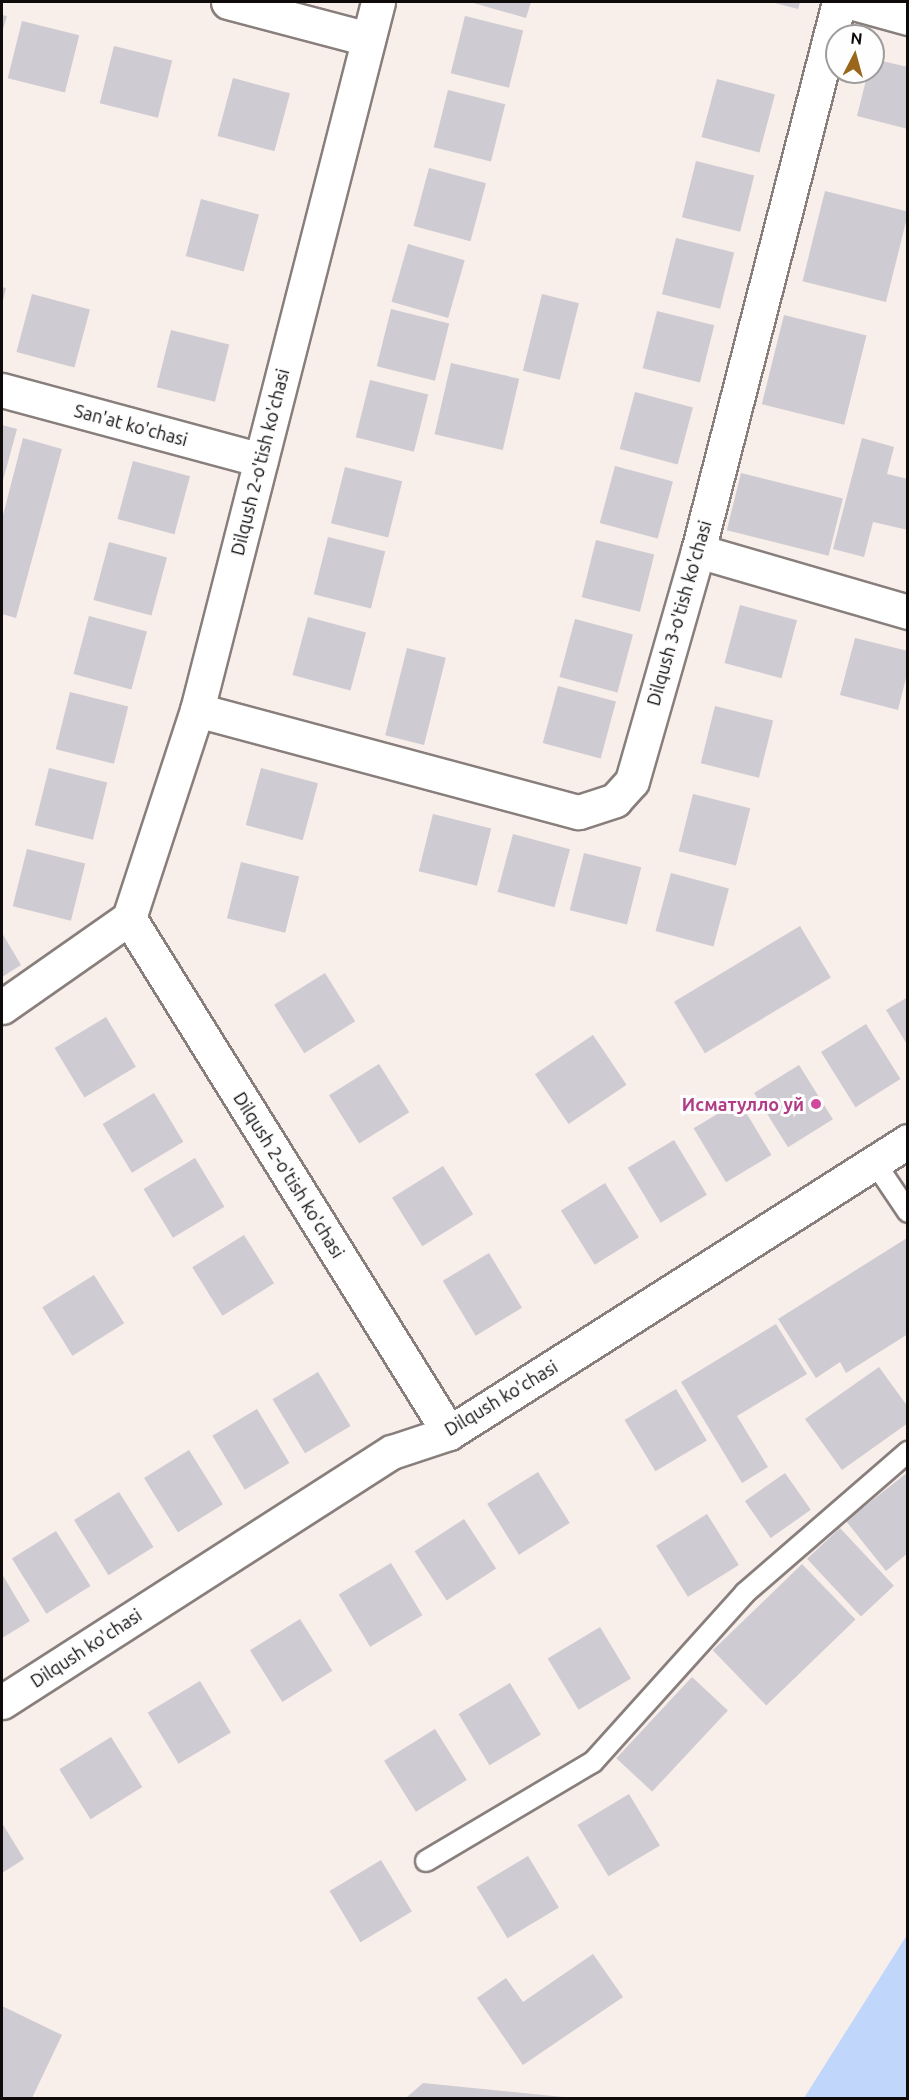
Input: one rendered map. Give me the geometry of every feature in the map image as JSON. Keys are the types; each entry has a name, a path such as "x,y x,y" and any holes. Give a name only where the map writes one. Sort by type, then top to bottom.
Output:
{"street":[{"path":"228,2 368,39"},
{"name":"Dilqush 2-o'tish ko'chasi","path":"378,2 197,710 129,918 449,1433"},
{"name":"Dilqush 3-o'tish ko'chasi","path":"197,710 579,812 615,800 632,782 698,551 839,2"},
{"path":"850,2 908,18"},
{"name":"San'at ko'chasi","path":"2,390 261,460"},
{"path":"698,551 908,612"},
{"path":"2,1007 129,918"},
{"name":"Dilqush ko'chasi","path":"2,1702 392,1452 449,1433 908,1141"}],"lane":[{"path":"875,1163 908,1212"},
{"path":"426,1861 593,1762 745,1593 908,1452"}],"water":[{"path":"907,1935 907,2098 804,2098"}],"building":[{"path":"470,2 531,2 526,18"},
{"path":"771,2 800,2 798,9"},
{"path":"2,15 7,16 2,33"},
{"path":"465,16 523,31 509,88 451,73"},
{"path":"22,21 79,35 65,93 8,78"},
{"path":"114,46 172,61 158,118 100,103"},
{"path":"885,62 908,67 908,129 857,116 865,84 885,84"},
{"path":"233,78 290,93 274,151 217,136"},
{"path":"717,79 775,95 759,152 701,137"},
{"path":"448,90 505,104 491,162 434,147"},
{"path":"696,161 754,176 740,232 682,217"},
{"path":"429,168 486,183 470,241 413,226"},
{"path":"825,191 908,212 886,302 803,281"},
{"path":"201,199 259,215 244,272 186,256"},
{"path":"676,238 734,253 720,309 662,294"},
{"path":"408,244 465,260 448,318 391,302"},
{"path":"2,287 6,288 2,305"},
{"path":"32,294 90,310 74,367 16,352"},
{"path":"542,294 579,303 560,380 523,371"},
{"path":"391,309 449,324 435,381 377,366"},
{"path":"657,311 714,325 700,383 643,368"},
{"path":"784,315 866,336 844,425 762,404"},
{"path":"171,330 229,345 215,402 157,387"},
{"path":"451,363 519,379 503,450 435,434"},
{"path":"370,380 428,395 414,452 356,437"},
{"path":"635,392 693,408 678,465 620,449"},
{"path":"2,425 17,429 2,484"},
{"path":"23,438 62,449 16,618 2,614 2,519"},
{"path":"862,438 894,447 887,474 908,479 908,530 873,522 864,557 833,549"},
{"path":"133,461 190,476 174,534 117,519"},
{"path":"615,466 673,482 658,539 600,523"},
{"path":"345,467 402,481 388,538 331,523"},
{"path":"741,473 843,498 829,556 727,530"},
{"path":"328,537 385,551 371,609 314,594"},
{"path":"596,540 654,555 640,612 582,597"},
{"path":"109,542 167,558 151,615 93,600"},
{"path":"740,605 797,620 781,678 724,663"},
{"path":"89,616 147,632 131,689 73,674"},
{"path":"308,617 366,633 350,690 292,675"},
{"path":"575,619 633,635 617,692 559,677"},
{"path":"855,638 908,651 908,670 898,710 840,695"},
{"path":"407,648 446,658 424,745 385,735"},
{"path":"558,686 616,702 601,759 543,743"},
{"path":"70,692 128,707 114,764 56,749"},
{"path":"715,706 773,721 759,778 701,763"},
{"path":"49,768 107,783 93,840 35,825"},
{"path":"261,768 318,783 303,840 246,825"},
{"path":"693,794 750,808 736,866 679,851"},
{"path":"433,814 491,829 477,886 419,871"},
{"path":"513,834 570,849 554,907 497,892"},
{"path":"27,849 85,864 71,921 13,906"},
{"path":"584,853 641,867 627,925 570,910"},
{"path":"241,862 299,877 285,933 227,918"},
{"path":"671,873 729,889 713,946 655,931"},
{"path":"800,926 831,977 705,1053 674,1002"},
{"path":"2,933 21,965 2,977"},
{"path":"325,973 355,1021 304,1053 274,1005"},
{"path":"908,997 908,1046 886,1010"},
{"path":"106,1017 136,1067 84,1098 55,1048"},
{"path":"866,1024 900,1079 855,1107 821,1052"},
{"path":"593,1035 627,1085 569,1124 535,1074"},
{"path":"379,1064 409,1112 359,1144 329,1095"},
{"path":"799,1065 833,1119 788,1147 754,1093"},
{"path":"154,1093 183,1142 132,1173 103,1124"},
{"path":"739,1101 771,1155 726,1182 694,1128"},
{"path":"674,1140 707,1195 661,1223 628,1168"},
{"path":"195,1158 224,1207 173,1238 144,1189"},
{"path":"443,1166 473,1214 422,1246 392,1198"},
{"path":"605,1183 639,1237 595,1265 561,1211"},
{"path":"244,1235 274,1283 222,1316 192,1267"},
{"path":"907,1238 908,1334 846,1373 840,1362 816,1378 778,1319"},
{"path":"489,1253 522,1308 476,1336 443,1281"},
{"path":"94,1275 124,1323 72,1356 42,1307"},
{"path":"776,1324 807,1374 737,1416 768,1467 742,1483 681,1382"},
{"path":"879,1367 908,1407 908,1423 842,1470 805,1419"},
{"path":"318,1372 350,1426 305,1453 273,1399"},
{"path":"676,1389 707,1440 655,1471 625,1420"},
{"path":"257,1409 289,1463 245,1490 212,1436"},
{"path":"189,1450 223,1504 178,1532 144,1478"},
{"path":"538,1472 570,1523 519,1555 487,1504"},
{"path":"908,1472 908,1553 886,1571 846,1521"},
{"path":"785,1473 811,1510 771,1538 745,1501"},
{"path":"119,1492 153,1547 108,1575 74,1520"},
{"path":"707,1514 739,1565 688,1597 656,1546"},
{"path":"464,1519 496,1568 447,1601 415,1551"},
{"path":"840,1528 894,1586 861,1616 807,1559"},
{"path":"56,1531 90,1586 46,1614 12,1559"},
{"path":"391,1563 422,1615 370,1647 339,1594"},
{"path":"802,1564 855,1619 766,1706 713,1650"},
{"path":"2,1574 30,1621 2,1638"},
{"path":"300,1619 332,1671 282,1702 250,1650"},
{"path":"600,1627 631,1678 579,1710 548,1658"},
{"path":"692,1677 728,1710 652,1792 616,1758"},
{"path":"200,1681 231,1732 179,1764 148,1712"},
{"path":"510,1683 541,1734 489,1765 459,1714"},
{"path":"435,1729 467,1780 416,1812 384,1761"},
{"path":"111,1737 142,1787 91,1819 59,1769"},
{"path":"629,1794 660,1845 608,1876 578,1825"},
{"path":"2,1823 24,1859 2,1873"},
{"path":"528,1856 559,1907 507,1938 477,1887"},
{"path":"381,1860 412,1911 360,1942 330,1891"},
{"path":"593,1954 623,1997 523,2065 477,1998 506,1978 523,2002"},
{"path":"2,2006 62,2035 32,2098 2,2098"},
{"path":"423,2083 563,2097 563,2098 406,2098"}],"place":[{"name":"Исматулло уй","path":"816,1104"}]}
